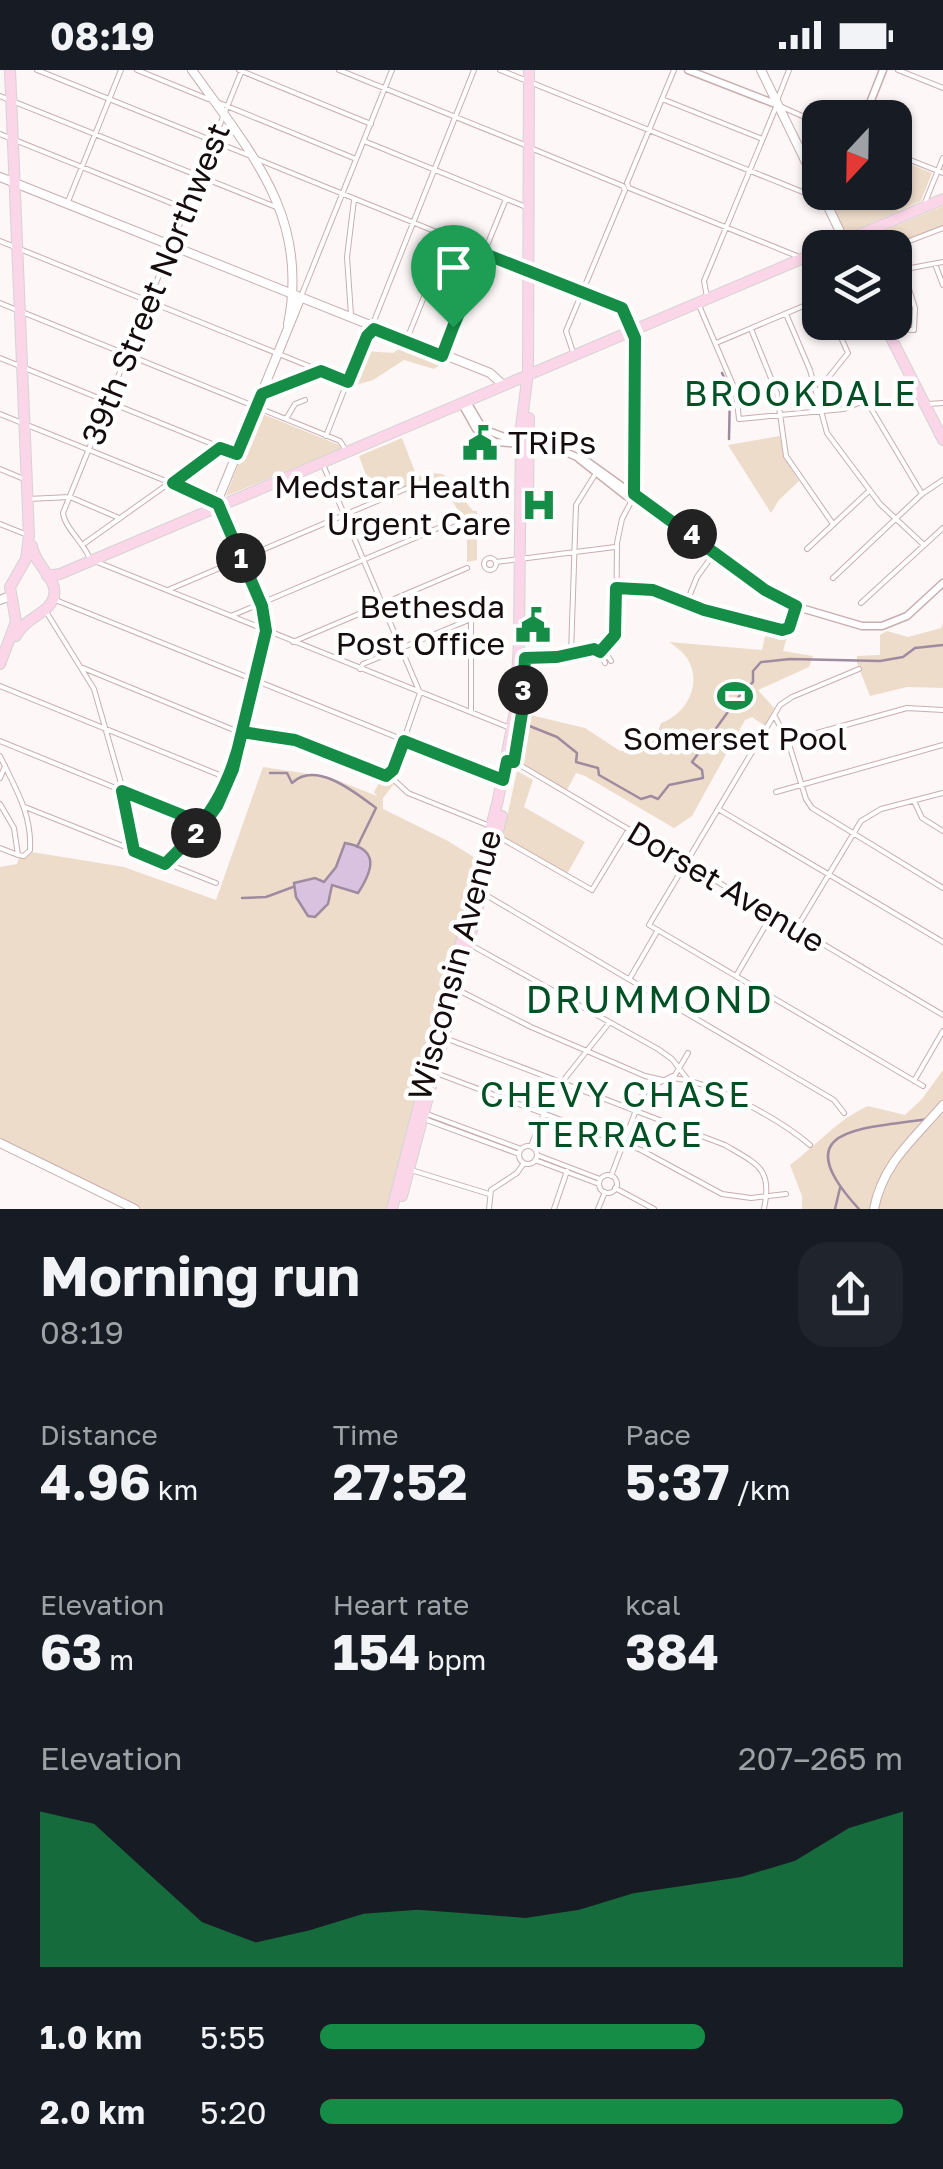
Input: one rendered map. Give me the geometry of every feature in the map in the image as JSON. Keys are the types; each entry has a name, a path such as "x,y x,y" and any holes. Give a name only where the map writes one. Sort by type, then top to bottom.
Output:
{"main road":[{"path":"0,664 16,624 7,600 11,579 26,559 29,536 12,139 5,98 10,70"},
{"path":"192,70 226,111 281,209 291,253 294,299 278,354 220,495 220,507"},
{"path":"760,70 802,154"},
{"name":"Wisconsin Avenue","path":"491,831 522,713 524,557 515,443 528,377 529,76"},
{"path":"0,176 502,383"},
{"path":"876,230 943,199"},
{"path":"0,676 21,626 41,612 50,584 60,574 802,258"},
{"path":"892,340 943,440"},
{"path":"29,536 34,559 50,584"},
{"path":"11,579 30,571 50,584"},
{"path":"7,600 25,612 41,612"},
{"name":"Wisconsin Avenue","path":"395,1209 510,761 522,657"},
{"path":"876,1209 882,1180 892,1160 938,1114"},
{"path":"0,1142 134,1209"}],"street":[{"path":"36,70 622,308 634,331 633,497 616,547 614,644 604,651"},
{"path":"67,204 121,70"},
{"path":"137,70 215,101"},
{"path":"241,70 370,124"},
{"name":"39th Street Northwest","path":"70,497 241,70"},
{"path":"339,70 802,258"},
{"path":"294,299 392,70"},
{"path":"326,436 474,70"},
{"path":"500,70 529,76 649,130 802,188"},
{"path":"575,356 566,332 674,70"},
{"path":"688,70 802,115"},
{"path":"789,70 703,282 703,301 736,392 739,418 820,412 852,407 866,400 922,494"},
{"path":"871,100 883,70"},
{"path":"898,70 943,88"},
{"path":"5,98 281,209"},
{"path":"662,99 761,139"},
{"path":"226,111 356,159"},
{"path":"0,134 186,209"},
{"path":"364,141 528,208"},
{"path":"924,207 943,158"},
{"path":"912,161 940,172"},
{"path":"350,319 347,255 355,198"},
{"path":"442,356 506,199"},
{"path":"912,240 943,228"},
{"path":"406,342 448,237"},
{"path":"0,241 348,382"},
{"path":"912,268 943,262"},
{"path":"936,264 943,284"},
{"path":"912,298 912,330"},
{"path":"0,303 342,442 347,452"},
{"path":"716,344 802,305"},
{"path":"786,314 827,432 869,491 924,545"},
{"path":"750,329 775,386 788,461 833,524"},
{"path":"816,393 848,353 842,340"},
{"path":"0,358 237,454"},
{"path":"262,394 321,371"},
{"path":"286,419 295,404 305,400"},
{"path":"464,402 476,428 515,443 556,448 577,456 765,590 796,606 862,626 882,626 907,616 943,582"},
{"path":"924,404 943,402"},
{"path":"0,414 214,500 261,603 266,631 230,778 204,824 165,864"},
{"path":"84,544 220,448"},
{"path":"322,462 420,692 393,770 386,776"},
{"path":"0,470 27,479"},
{"path":"571,652 576,505 597,471"},
{"path":"833,578 922,494 943,480"},
{"path":"166,591 417,484"},
{"path":"807,549 869,491"},
{"path":"28,499 70,497 121,518"},
{"path":"70,497 63,518 92,560 512,729"},
{"path":"230,616 462,518"},
{"path":"0,524 29,536"},
{"path":"862,603 943,528"},
{"path":"496,562 616,547"},
{"path":"686,604 697,577 716,552"},
{"path":"293,642 467,568"},
{"path":"50,584 254,681 503,780"},
{"path":"616,588 653,590 686,604 782,630 790,626 796,606"},
{"path":"41,612 94,689 134,851"},
{"path":"360,669 363,664 471,619 471,713"},
{"path":"522,657 552,656 596,644 608,662"},
{"path":"83,668 242,732 295,740 396,780 408,793 491,831 592,890 628,829"},
{"path":"860,670 792,696 774,714 649,924 922,1086"},
{"path":"0,686 230,778"},
{"path":"788,741 907,708 943,710"},
{"path":"774,714 788,741 808,804 943,888"},
{"path":"0,741 204,824"},
{"path":"776,792 943,745"},
{"path":"0,756 25,807 30,850 24,856 0,848"},
{"name":"Dorset Avenue","path":"510,761 943,1016"},
{"path":"5,766 0,777 12,778"},
{"path":"393,770 396,780"},
{"path":"796,929 853,835 872,813 943,792"},
{"path":"914,801 922,818 943,831"},
{"path":"0,804 14,830 18,855"},
{"path":"25,807 216,883"},
{"path":"718,809 943,942"},
{"path":"478,891 834,1100 844,1113"},
{"path":"736,976 772,916"},
{"path":"630,980 658,930"},
{"path":"465,942 666,1054 688,1080"},
{"path":"453,987 588,1051 663,1080"},
{"path":"536,1158 532,1146 543,1113 608,1022"},
{"path":"914,1081 943,1031"},
{"path":"440,1036 713,1139 754,1162 766,1177 764,1209"},
{"path":"672,1078 688,1053"},
{"path":"430,1071 623,1143 722,1194 750,1198 786,1194"},
{"path":"648,1077 650,1087"},
{"path":"600,1182 611,1176 636,1109 650,1087 672,1078 688,1080 751,1106 810,1145"},
{"path":"419,1115 520,1152 532,1146"},
{"path":"520,1152 524,1163"},
{"path":"489,1209 488,1194 495,1185 536,1158 600,1182 605,1192"},
{"path":"405,1168 488,1194"},
{"path":"554,1209 567,1169"},
{"path":"611,1176 616,1181 615,1188"},
{"path":"598,1209 605,1192 615,1188"},
{"path":"615,1188 654,1209"}],"shaded area":[{"path":"912,165 932,173 921,201 912,205"},
{"path":"943,206 943,228 912,240 912,230 886,230"},
{"path":"834,210 901,210 856,230 845,230"},
{"path":"403,346 442,363 434,369 404,360 373,380 353,386 366,351 393,353"},
{"path":"258,412 339,445 341,449 226,496"},
{"path":"780,436 786,460 799,481 771,513 728,445"},
{"path":"402,438 417,477 443,474 477,511 477,560 467,562 467,525 442,484 421,487 419,482 375,500 359,456"},
{"path":"943,623 943,688 907,687 870,696 857,656 880,655 880,635 887,631 908,637 941,628"},
{"path":"766,632 787,637 783,651 813,656 809,667 758,690 774,708 765,726 752,717 745,720 692,816 674,828 585,776 576,773 567,790 519,763 526,714 585,728 620,751 639,747 655,735 661,723 678,713 693,687 687,658 669,642 762,650"},
{"path":"263,767 329,777 377,796 374,792 382,778 394,784 383,798 383,809 480,861 386,1209 141,1209 0,1139 0,867 17,864 19,858 32,852 124,867 216,900"},
{"path":"517,771 533,780 524,807 585,842 567,874 503,836"},
{"path":"345,843 368,855 370,869 363,884 358,893 332,885 328,904 315,917 308,916 296,897 294,883 315,878 324,882 336,867"},
{"path":"943,1070 943,1209 802,1209 802,1196 790,1165 868,1106 905,1115"}],"waterway":[{"path":"722,373 730,390 729,439"},
{"path":"527,725 557,737 577,753 576,762 598,768 599,775 641,799 658,799 669,785 703,778 702,770 692,762 753,682 753,671 761,662 880,661 903,657 915,648 943,645"},
{"path":"270,773 287,773 292,783 312,775 324,777 347,787 376,808 357,847"},
{"path":"242,898 266,897 293,887"},
{"path":"859,1209 837,1182 828,1162 830,1147 840,1137 857,1130 927,1119"},
{"path":"835,1209 840,1188"}],"place":[{"name":"TRiPs","path":"480,443"},
{"name":"Medstar Health Urgent Care","path":"539,505"},
{"name":"Bethesda Post Office","path":"533,625"},
{"name":"Somerset Pool","path":"735,696"}],"district":[{"name":"BROOKDALE","path":"801,394"},
{"name":"DRUMMOND","path":"650,1000"},
{"name":"CHEVY CHASE TERRACE","path":"616,1115"}],"route":[{"path":"453,327 442,356 374,329 367,336 348,382 321,371 262,394 237,454 220,448 173,483 218,504 262,606 266,631 233,769 217,806 204,824 122,791 134,851 165,864 194,836 204,824 209,817 217,806 224,792 233,769 242,732 295,740 386,776 393,770 404,741 503,780 507,761 514,762 525,658 557,657 594,649 600,652 615,635 616,588 653,590 706,610 782,630 789,628 796,606 765,590 634,494 635,338 627,314 618,304 485,254 453,327"}]}
